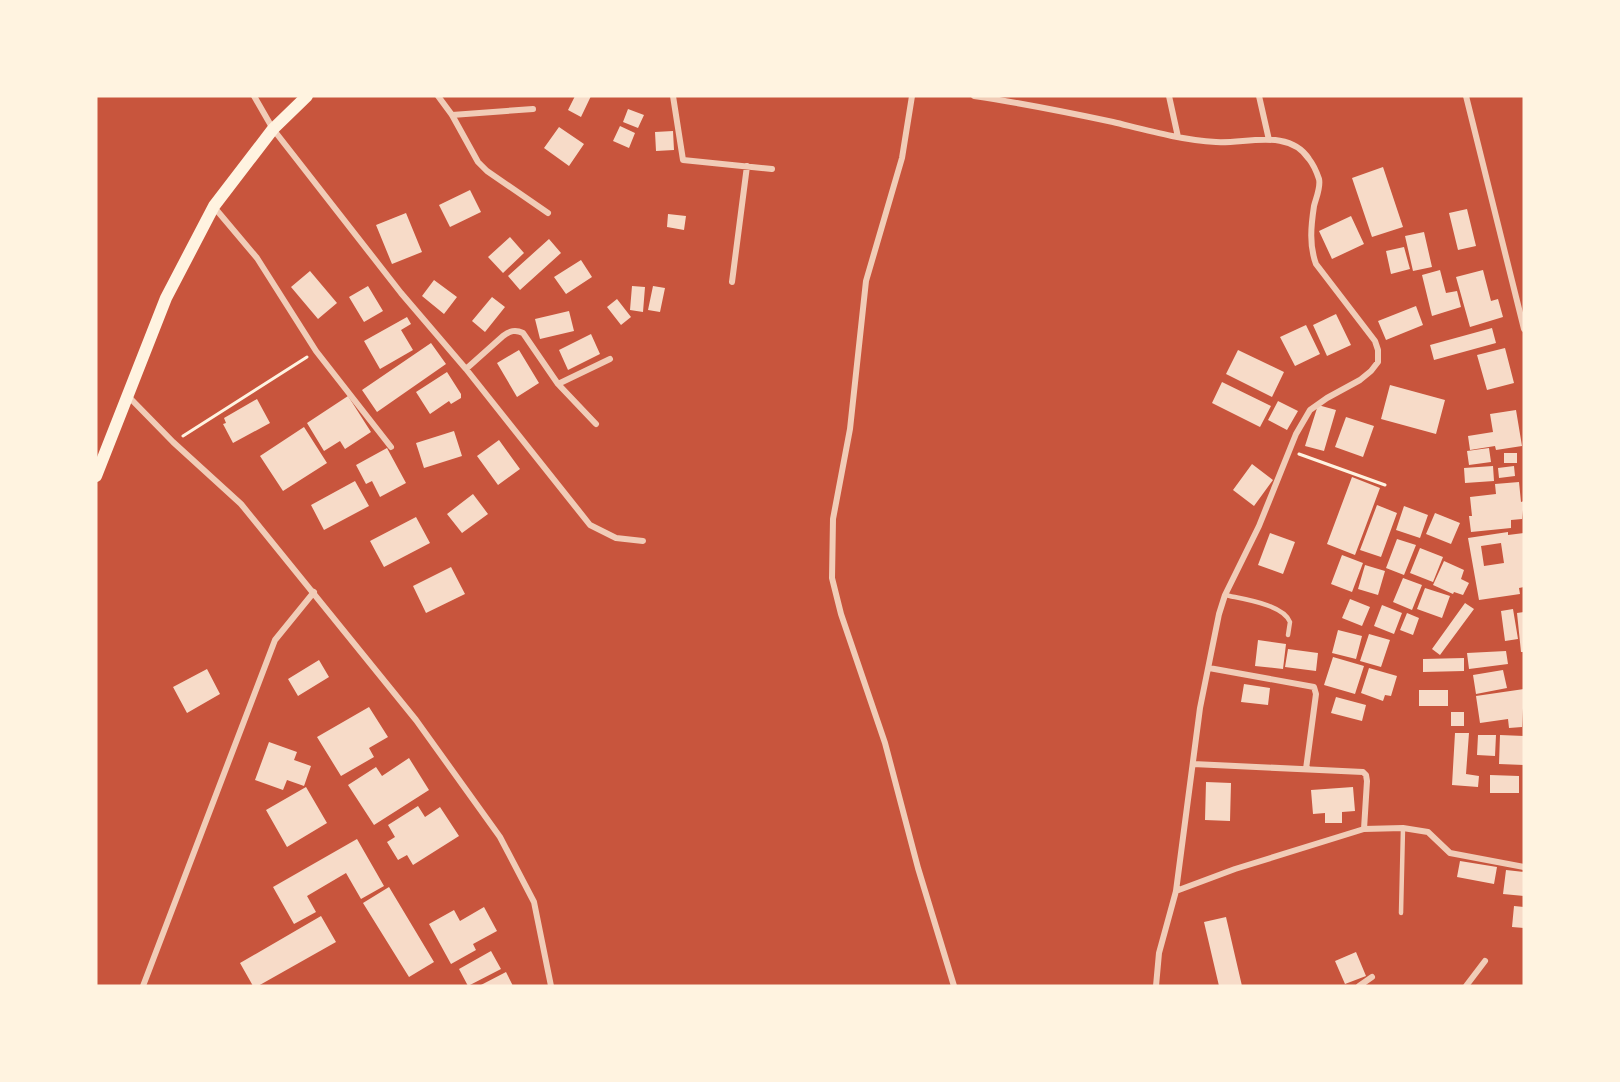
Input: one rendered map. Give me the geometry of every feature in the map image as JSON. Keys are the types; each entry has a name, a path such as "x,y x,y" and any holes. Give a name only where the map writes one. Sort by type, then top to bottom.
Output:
{"main road":[{"path":"96,476 166,298 214,206 273,129 307,96"}],"street":[{"path":"254,96 273,129 401,292 466,369 590,525 616,538 643,541"},
{"path":"438,96 453,115 478,162 487,171 548,213"},
{"path":"673,96 684,160 772,169"},
{"path":"912,96 902,158 866,280 850,429 833,519 832,578 841,614 885,743 918,868 954,986"},
{"path":"974,96 1037,105 1178,137 1216,142 1269,140 1293,143 1310,160 1320,181 1311,227 1311,252 1316,264 1375,341 1379,355 1378,362 1360,380 1310,410 1296,434 1259,526 1225,595 1200,708 1176,891 1160,954 1156,986"},
{"path":"1169,96 1178,137"},
{"path":"1259,96 1269,140"},
{"path":"1466,96 1524,329"},
{"path":"453,115 533,109"},
{"path":"732,282 747,166"},
{"path":"214,206 257,258 316,351 391,447"},
{"path":"466,369 503,336 519,330 558,384 596,424"},
{"path":"558,384 610,359"},
{"path":"127,395 173,442 241,504 416,720 500,837 534,902 551,986"},
{"path":"143,986 275,640 314,592"},
{"path":"1209,668 1314,687 1316,694 1306,769"},
{"path":"1192,764 1365,773 1364,829"},
{"path":"1176,891 1234,869 1364,829 1403,828 1428,832 1445,850 1454,855 1524,867"},
{"path":"1466,986 1485,961"},
{"path":"1359,986 1372,977"}],"lane":[{"path":"1225,595 1260,603 1285,614 1290,622 1288,635"},
{"path":"1401,913 1403,828"}],"path":[{"path":"173,442 316,351"},
{"path":"1289,451 1385,485"}],"building":[{"path":"575,96 591,96 581,117 568,110"},
{"path":"628,109 644,115 638,128 623,122"},
{"path":"620,126 635,133 629,148 613,141"},
{"path":"559,127 584,144 569,166 544,148"},
{"path":"673,131 674,150 656,151 655,132"},
{"path":"1383,167 1403,227 1372,237 1352,178"},
{"path":"470,190 481,212 450,227 439,205"},
{"path":"1467,209 1476,246 1458,250 1449,213"},
{"path":"406,213 422,252 392,264 376,225"},
{"path":"668,214 686,216 684,230 667,227"},
{"path":"1351,216 1364,244 1332,259 1319,231"},
{"path":"1424,232 1432,267 1413,271 1405,236"},
{"path":"510,237 524,253 503,273 488,257"},
{"path":"549,239 561,253 520,290 508,276"},
{"path":"1404,247 1410,269 1391,274 1386,251"},
{"path":"581,260 592,277 566,294 554,277"},
{"path":"1440,270 1446,293 1457,291 1461,307 1432,316 1422,275"},
{"path":"1483,270 1491,301 1498,299 1503,317 1470,327 1456,277"},
{"path":"310,271 337,303 318,319 291,287"},
{"path":"434,280 457,297 444,314 422,296"},
{"path":"368,286 383,311 364,322 349,297"},
{"path":"632,286 645,287 643,312 630,310"},
{"path":"653,286 665,288 660,312 648,310"},
{"path":"492,297 505,307 485,332 472,321"},
{"path":"617,299 631,317 621,325 607,307"},
{"path":"1416,306 1423,325 1386,340 1378,321"},
{"path":"569,311 574,331 540,339 535,319"},
{"path":"1336,314 1351,345 1327,356 1313,325"},
{"path":"407,317 411,324 401,330 413,350 380,369 364,341"},
{"path":"1306,325 1320,354 1295,366 1280,337"},
{"path":"1492,328 1496,343 1434,360 1430,345"},
{"path":"591,334 600,354 568,370 559,350"},
{"path":"431,343 446,364 377,412 362,390"},
{"path":"1505,348 1514,383 1487,390 1477,355"},
{"path":"519,350 539,383 517,397 497,363"},
{"path":"1238,350 1284,372 1272,397 1226,374"},
{"path":"447,372 461,394 461,398 451,404 449,401 430,414 416,392"},
{"path":"1222,382 1271,406 1260,427 1212,403"},
{"path":"1390,385 1445,400 1436,434 1381,419"},
{"path":"348,396 371,432 345,449 340,441 324,451 307,423"},
{"path":"257,399 270,423 233,443 223,424 226,423 224,418"},
{"path":"1278,401 1298,411 1287,430 1268,420"},
{"path":"1318,405 1336,410 1324,451 1305,446"},
{"path":"1516,410 1522,446 1496,450 1495,446 1470,450 1468,436 1493,432 1490,414"},
{"path":"1346,417 1374,426 1363,457 1335,447"},
{"path":"304,427 327,463 283,491 260,456"},
{"path":"454,431 462,456 424,468 416,443"},
{"path":"499,440 520,469 498,485 477,456"},
{"path":"387,448 406,483 380,497 372,481 366,484 356,465"},
{"path":"1489,448 1491,462 1469,465 1467,451"},
{"path":"1504,453 1517,453 1517,463 1504,463"},
{"path":"1252,464 1273,480 1254,506 1233,490"},
{"path":"1493,466 1494,481 1465,483 1464,468"},
{"path":"1514,466 1515,476 1499,478 1498,468"},
{"path":"1352,477 1380,488 1355,555 1327,544"},
{"path":"355,481 369,506 324,530 311,505"},
{"path":"1519,482 1521,502 1524,501 1522,519 1511,520 1511,528 1471,532 1470,497 1496,494 1495,484"},
{"path":"473,494 488,514 462,533 447,514"},
{"path":"1377,505 1397,513 1381,557 1360,550"},
{"path":"1404,506 1428,515 1420,538 1396,530"},
{"path":"1435,513 1460,523 1451,544 1426,534"},
{"path":"416,517 430,543 384,567 370,541"},
{"path":"1508,532 1508,535 1524,533 1524,587 1519,588 1520,594 1479,600 1468,538","holes":["1501,543 1504,563 1484,566 1481,546"]},
{"path":"1270,533 1295,542 1283,574 1258,565"},
{"path":"1397,539 1416,545 1404,575 1386,568"},
{"path":"1420,548 1443,557 1433,582 1410,573"},
{"path":"1342,555 1363,563 1352,592 1331,584"},
{"path":"1444,561 1464,570 1461,579 1469,583 1463,595 1454,592 1453,594 1433,585"},
{"path":"1365,565 1385,571 1378,595 1358,589"},
{"path":"451,567 465,594 426,613 413,586"},
{"path":"1403,578 1422,585 1412,610 1393,602"},
{"path":"1425,588 1450,596 1442,618 1417,609"},
{"path":"1350,599 1370,607 1362,626 1342,618"},
{"path":"1465,603 1474,609 1440,655 1432,649"},
{"path":"1382,605 1402,613 1394,634 1374,626"},
{"path":"1513,609 1518,639 1505,641 1501,611"},
{"path":"1524,612 1524,652 1521,652 1517,613"},
{"path":"1407,613 1419,618 1413,635 1400,630"},
{"path":"1338,630 1362,636 1356,659 1332,653"},
{"path":"1369,634 1390,640 1381,667 1360,661"},
{"path":"1258,640 1286,644 1283,669 1255,666"},
{"path":"1288,649 1318,653 1316,671 1285,667"},
{"path":"1506,651 1508,664 1469,669 1467,653"},
{"path":"1333,657 1364,666 1355,694 1324,685"},
{"path":"1464,658 1464,671 1423,672 1423,659"},
{"path":"319,660 329,677 298,696 288,679"},
{"path":"1369,668 1397,676 1391,696 1385,695 1383,701 1361,693"},
{"path":"207,669 220,694 187,713 173,687"},
{"path":"1503,670 1507,688 1476,694 1473,675"},
{"path":"1244,684 1270,688 1268,705 1241,702"},
{"path":"1524,689 1522,727 1509,728 1508,719 1480,723 1476,696"},
{"path":"1419,690 1448,690 1448,706 1419,706"},
{"path":"1336,697 1366,705 1362,721 1331,713"},
{"path":"369,707 388,737 369,748 374,757 341,776 317,737"},
{"path":"1451,712 1464,712 1464,726 1451,726"},
{"path":"1455,733 1469,733 1466,774 1479,776 1478,787 1452,785"},
{"path":"1478,735 1496,735 1495,756 1477,755"},
{"path":"1500,735 1524,736 1524,765 1499,764"},
{"path":"269,742 297,752 294,760 311,766 304,786 287,780 283,790 255,780"},
{"path":"409,758 429,790 374,825 348,785 376,767 382,776"},
{"path":"1490,775 1519,776 1519,793 1490,793"},
{"path":"1206,782 1231,783 1230,821 1205,820"},
{"path":"306,787 327,823 287,847 266,810"},
{"path":"1353,787 1355,811 1342,812 1342,823 1325,823 1325,813 1313,814 1311,790"},
{"path":"418,806 425,817 440,807 459,836 413,865 407,855 398,860 387,842 395,837 388,825"},
{"path":"357,839 384,886 361,899 346,873 307,896 316,912 294,924 273,887"},
{"path":"1460,861 1497,867 1494,884 1457,877"},
{"path":"1506,870 1524,872 1524,896 1503,894"},
{"path":"389,887 434,962 409,977 363,903"},
{"path":"1514,906 1524,907 1524,928 1512,927"},
{"path":"484,907 497,931 473,944 476,950 451,964 429,924 454,910 460,921"},
{"path":"321,916 336,942 258,986 253,986 240,963"},
{"path":"1226,917 1242,986 1219,986 1204,922"},
{"path":"491,951 501,969 468,986 459,969"},
{"path":"1356,952 1366,976 1345,984 1335,961"},
{"path":"506,972 513,986 479,986"}]}
